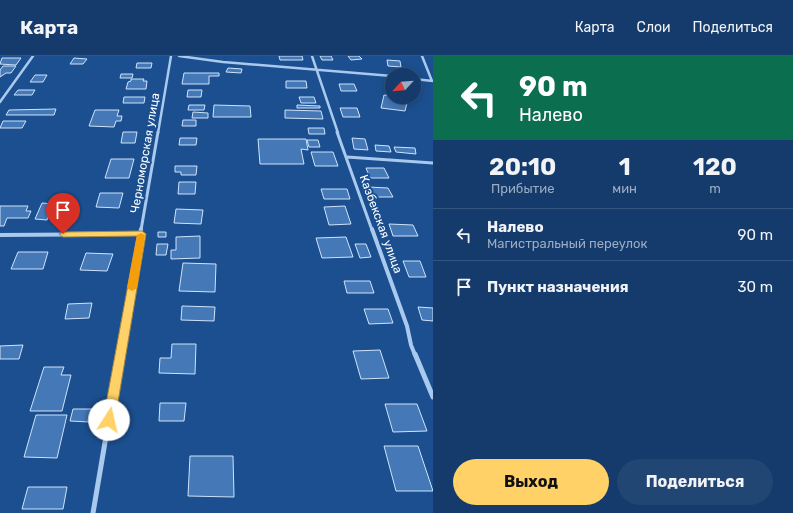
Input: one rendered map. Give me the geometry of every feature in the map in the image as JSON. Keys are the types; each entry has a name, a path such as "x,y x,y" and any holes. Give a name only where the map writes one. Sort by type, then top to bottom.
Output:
{"street":[{"path":"0,102 33,56"},
{"name":"Черноморская улица","path":"93,513 172,56"},
{"path":"179,56 223,62 385,75"},
{"name":"Казбекская улица","path":"312,56 346,158 408,326 411,345 433,397"},
{"path":"421,80 433,81 422,56"},
{"path":"346,158 433,163"},
{"path":"0,235 142,234"}],"building":[{"path":"279,56 302,56 303,60 280,60"},
{"path":"320,56 331,56 333,60 322,60"},
{"path":"348,56 359,56 362,59 351,60"},
{"path":"2,58 21,58 16,65 0,64"},
{"path":"74,58 87,59 83,64 70,64"},
{"path":"387,60 400,61 401,67 388,66"},
{"path":"137,63 152,63 151,68 136,68"},
{"path":"3,66 16,66 11,73 6,73 0,77 0,70"},
{"path":"228,68 242,69 241,73 226,72"},
{"path":"184,73 219,73 219,76 209,76 209,84 182,84"},
{"path":"121,74 133,74 132,78 120,78"},
{"path":"35,75 47,75 43,82 30,82"},
{"path":"131,79 144,79 143,81 147,81 146,89 126,89 128,82 131,81"},
{"path":"286,81 306,81 307,88 286,88"},
{"path":"339,84 354,84 357,91 341,91"},
{"path":"18,90 35,90 32,95 14,95"},
{"path":"188,90 202,90 201,97 187,97"},
{"path":"384,95 385,104 407,104 405,111 381,108"},
{"path":"124,97 145,97 144,103 123,103"},
{"path":"299,97 314,97 316,103 301,103"},
{"path":"189,105 205,105 204,110 188,110"},
{"path":"214,105 250,106 251,117 213,117"},
{"path":"297,105 320,106 320,108 297,108"},
{"path":"340,108 357,108 360,117 343,117"},
{"path":"56,109 54,115 6,115 9,110"},
{"path":"95,110 119,110 117,116 122,116 121,121 116,121 114,127 89,126"},
{"path":"285,110 321,111 323,119 285,118"},
{"path":"193,112 208,113 208,118 192,118"},
{"path":"183,120 196,120 196,126 182,126"},
{"path":"3,121 26,121 22,128 0,128"},
{"path":"308,128 324,128 325,134 309,134"},
{"path":"123,132 137,132 135,143 121,143"},
{"path":"180,138 197,138 196,145 179,145"},
{"path":"352,138 365,139 368,150 354,149"},
{"path":"258,139 306,139 308,150 301,149 304,164 260,164"},
{"path":"307,140 318,140 320,147 309,147"},
{"path":"375,145 389,146 391,152 376,151"},
{"path":"394,147 415,148 416,154 396,152"},
{"path":"311,152 333,152 338,166 315,166"},
{"path":"111,159 134,159 129,178 105,178"},
{"path":"175,166 197,166 196,175 181,175 181,172 175,172"},
{"path":"366,168 384,168 389,178 370,178"},
{"path":"179,182 196,182 195,194 178,194"},
{"path":"369,187 388,188 393,197 373,197"},
{"path":"321,189 347,189 350,199 324,199"},
{"path":"100,193 123,193 119,208 96,207"},
{"path":"42,203 54,204 47,220 35,219"},
{"path":"0,206 28,206 26,211 31,211 28,218 7,218 4,226 0,226"},
{"path":"345,206 351,224 329,225 324,207"},
{"path":"176,209 203,210 201,224 174,223"},
{"path":"389,224 413,225 418,236 393,236"},
{"path":"158,232 166,232 166,237 158,237"},
{"path":"200,236 200,258 171,259 171,250 176,250 176,237"},
{"path":"346,237 353,257 322,258 316,238"},
{"path":"157,244 168,244 166,255 156,255"},
{"path":"355,244 366,244 371,257 360,258"},
{"path":"18,252 48,252 43,269 11,269"},
{"path":"86,253 113,254 107,271 80,270"},
{"path":"403,261 420,261 426,277 409,277"},
{"path":"183,263 216,264 215,292 179,291"},
{"path":"344,281 370,281 374,293 347,293"},
{"path":"92,303 89,318 65,319 68,304"},
{"path":"182,306 215,307 214,321 181,320"},
{"path":"418,307 433,308 433,321 422,320"},
{"path":"364,309 388,309 393,323 369,324"},
{"path":"172,344 196,344 195,374 159,373 160,358 171,358"},
{"path":"23,345 19,359 0,359 0,346"},
{"path":"380,350 389,378 361,379 353,351"},
{"path":"44,367 64,367 61,375 71,375 62,411 30,411"},
{"path":"160,403 186,403 184,421 159,421"},
{"path":"385,404 417,404 427,431 393,432"},
{"path":"73,409 92,409 89,422 70,421"},
{"path":"36,415 67,415 57,458 24,457"},
{"path":"384,446 418,446 433,491 396,491"},
{"path":"190,456 233,456 234,497 188,496"},
{"path":"28,487 67,487 63,509 22,509"}],"slow traffic":[{"path":"132,288 141,235"}],"route":[{"path":"63,234 142,234 109,420"}]}
